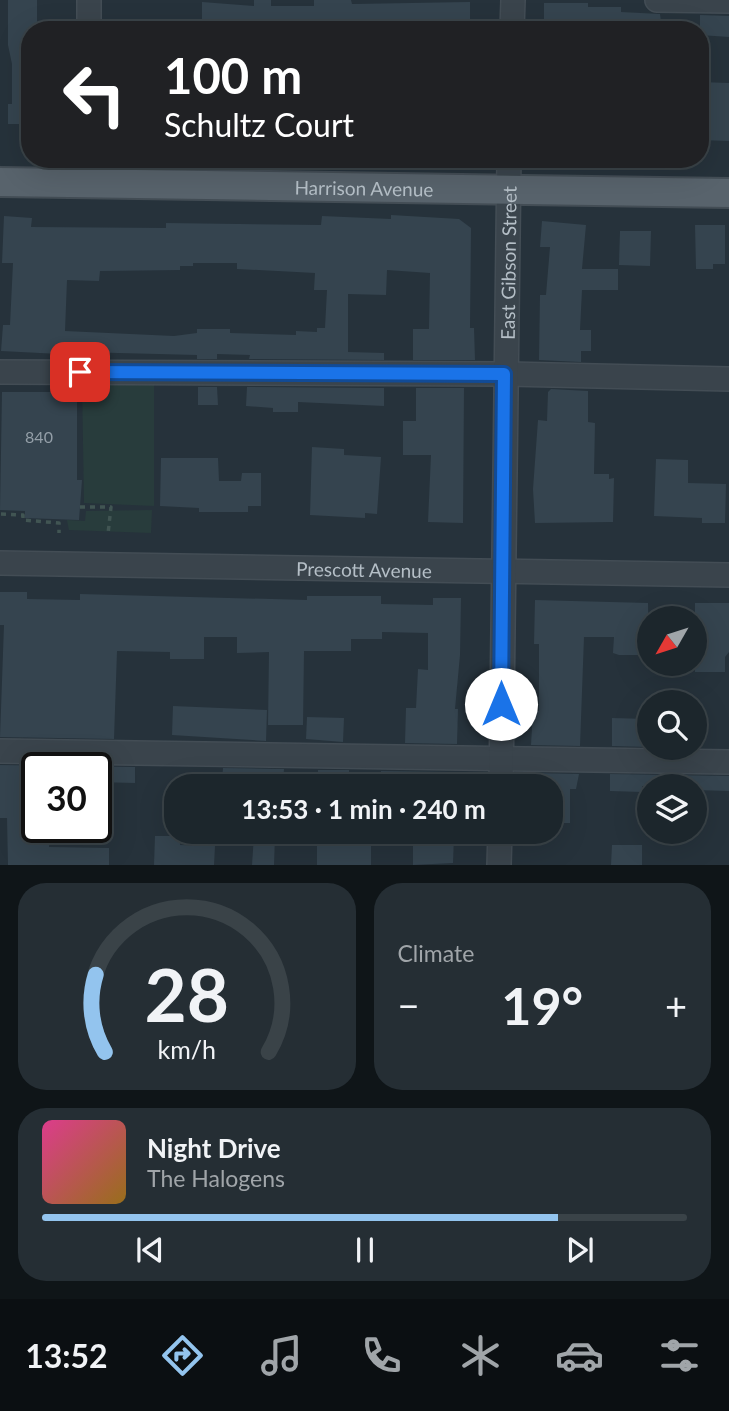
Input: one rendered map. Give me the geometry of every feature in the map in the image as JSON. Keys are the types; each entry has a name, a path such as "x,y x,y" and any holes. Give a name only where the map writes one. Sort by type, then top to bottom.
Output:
{"main road":[{"name":"Harrison Avenue","path":"0,182 729,193"}],"street":[{"path":"89,0 89,21"},
{"path":"512,21 513,0"},
{"path":"657,0 729,1"},
{"name":"East Gibson Street","path":"501,774 501,572 509,168"},
{"path":"0,372 504,374 729,379"},
{"name":"Prescott Avenue","path":"0,563 729,575"},
{"path":"0,751 729,762"},
{"path":"499,844 499,865"}],"path":[{"path":"80,507 110,507 108,534"},
{"path":"1,514 23,515 23,520 33,523 59,523 59,533"}],"green space":[{"path":"82,383 154,383 154,506 84,503"},
{"path":"152,510 151,533 69,530 67,520 85,521 86,511"}],"building":[{"path":"8,0 37,0 37,21 21,21 21,124 8,124 8,104 12,104 12,64 8,45"},
{"path":"254,0 271,0 271,6 314,6 314,0 351,0 352,4 470,2 470,21 202,21 202,2 254,6"},
{"path":"544,3 588,3 588,7 621,7 621,12 660,14 661,21 544,21"},
{"path":"700,15 729,16 729,37 709,36 709,21 700,21"},
{"path":"709,82 729,83 729,141 709,140"},
{"path":"391,215 459,219 471,228 470,328 474,328 475,360 413,360 413,329 429,329 430,273 387,270 386,295 348,294 348,352 384,353 384,360 249,359 250,355 217,354 217,359 197,359 197,355 79,352 79,355 1,351 3,325 10,325 13,263 2,263 4,216 32,218 31,227 166,228 166,223 321,225 322,216 391,219","holes":["193,263 237,263 237,269 315,273 314,290 327,290 325,328 317,328 317,332 296,331 296,335 230,333 230,329 197,329 197,333 174,336 65,331 67,280 99,281 100,271 180,270 180,266 193,266"]},
{"path":"542,221 586,225 582,269 618,269 618,290 582,290 580,330 591,330 591,351 581,351 581,362 539,360 540,295 546,295 550,247 540,247"},
{"path":"695,225 725,225 725,264 713,264 713,269 696,269"},
{"path":"620,231 651,231 650,266 619,265"},
{"path":"198,387 217,387 218,405 198,405"},
{"path":"247,387 384,388 384,406 298,402 298,412 273,412 273,408 246,406"},
{"path":"416,388 464,388 463,523 428,522 431,455 403,455 403,421 416,421"},
{"path":"551,389 588,391 588,422 595,423 594,474 609,474 609,479 614,478 613,522 535,523 533,489 538,420 547,421 548,392"},
{"path":"2,392 77,392 77,480 82,480 79,520 25,518 25,511 0,510"},
{"path":"312,447 344,449 344,455 381,457 377,514 365,513 365,518 310,515"},
{"path":"161,458 218,458 219,481 241,481 242,473 261,473 261,506 248,506 248,512 199,512 199,508 160,506"},
{"path":"656,459 688,460 688,483 726,484 725,523 702,523 702,518 654,516"},
{"path":"0,592 27,592 27,599 80,600 80,594 307,600 307,596 381,596 381,604 433,605 433,598 461,598 455,709 458,709 457,744 405,743 406,708 416,708 418,669 428,670 428,633 382,632 382,639 351,639 351,651 304,651 303,725 268,725 269,652 237,653 237,637 204,637 204,659 170,659 170,652 117,651 114,739 0,737 4,625 0,625"},
{"path":"535,600 648,603 648,606 637,606 637,655 613,653 614,637 584,637 580,746 531,745 533,711 539,711 539,644 534,644"},
{"path":"695,603 729,603 729,652 725,657 725,672 707,672 707,606 695,606"},
{"path":"173,706 267,710 266,741 172,735"},
{"path":"307,717 344,718 343,742 306,739"},
{"path":"612,718 637,719 637,747 612,746"},
{"path":"0,765 21,765 21,843 49,843 49,847 109,848 109,865 8,865 7,818 0,818"},
{"path":"112,767 135,767 135,783 112,782"},
{"path":"223,768 284,769 284,774 223,774"},
{"path":"318,770 349,770 349,774 318,774"},
{"path":"381,771 450,772 450,774 381,774"},
{"path":"532,773 579,774 576,789 570,789 570,823 563,823 563,774"},
{"path":"610,774 637,774 637,792 610,791"},
{"path":"707,776 729,776 729,791 707,790"},
{"path":"155,836 164,836 164,844 215,846 214,865 154,865"},
{"path":"253,844 275,844 274,865 252,865"},
{"path":"317,844 371,844 371,865 317,865"},
{"path":"413,844 454,844 453,863 413,865"},
{"path":"612,845 642,845 642,865 611,865"}],"route":[{"path":"80,372 504,374 501,704"}]}
